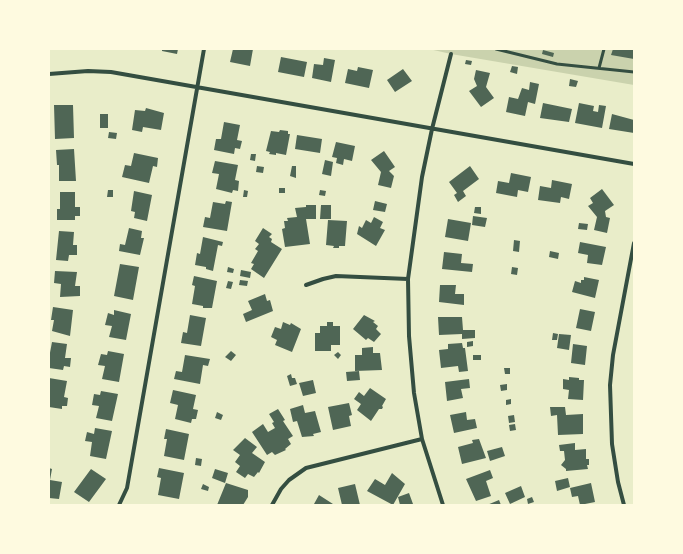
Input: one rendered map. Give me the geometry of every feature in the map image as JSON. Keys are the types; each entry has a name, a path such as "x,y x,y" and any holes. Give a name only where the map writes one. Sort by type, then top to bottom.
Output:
{"street":[{"path":"119,505 127,488 204,49"},
{"path":"443,505 422,438 414,393 408,336 408,279 422,177 450,54"},
{"path":"49,74 99,71 634,164"},
{"path":"624,505 618,482 612,444 610,384 613,355 634,244"},
{"path":"306,285 323,278 336,276 408,279"},
{"path":"272,505 280,489 289,480 306,468 422,438"}],"lane":[{"path":"450,54 451,49"},
{"path":"496,49 557,64 634,72"},
{"path":"599,68 604,49"}],"green space":[{"path":"429,49 634,49 634,85 451,54"}],"building":[{"path":"162,49 178,49 177,54 162,51"},
{"path":"233,49 253,49 250,66 230,62"},
{"path":"613,49 634,49 634,59 611,55"},
{"path":"543,50 554,53 553,57 542,54"},
{"path":"281,57 307,62 304,77 278,72"},
{"path":"324,58 335,60 331,82 312,78 314,64 323,65"},
{"path":"466,60 472,61 471,65 465,64"},
{"path":"512,66 518,67 517,74 510,72"},
{"path":"358,67 373,70 369,88 345,83 348,69 357,71"},
{"path":"403,69 412,81 395,92 387,80"},
{"path":"476,70 490,73 486,87 494,98 481,107 469,91 477,86 474,79"},
{"path":"570,79 578,81 576,87 569,86"},
{"path":"530,82 539,84 535,104 528,102 525,116 506,112 509,97 518,99 522,88 529,90"},
{"path":"543,103 572,109 569,122 540,118"},
{"path":"579,103 594,106 593,111 598,112 599,105 606,106 602,128 575,123"},
{"path":"54,105 73,105 74,138 55,139"},
{"path":"146,108 164,113 161,130 143,127 142,132 132,130 135,110 145,111"},
{"path":"100,114 108,114 108,128 100,128"},
{"path":"612,114 634,120 634,133 609,129"},
{"path":"224,122 240,125 237,140 242,141 240,149 235,148 234,154 214,150 216,139 221,139"},
{"path":"280,130 288,131 288,134 290,134 286,155 276,153 276,155 269,154 270,152 266,151 271,131 279,132"},
{"path":"109,132 117,133 116,139 108,138"},
{"path":"297,135 322,139 320,153 295,149"},
{"path":"336,142 355,146 352,161 344,159 343,165 336,163 337,158 332,157"},
{"path":"74,149 76,181 59,181 59,165 57,165 56,150"},
{"path":"384,151 395,167 389,171 394,176 391,188 378,185 381,172 371,160"},
{"path":"134,153 158,158 157,167 153,166 149,183 122,177 125,165 131,166"},
{"path":"251,154 256,154 255,161 250,160"},
{"path":"325,160 333,162 331,176 322,174"},
{"path":"215,161 238,165 235,180 239,181 238,191 233,190 232,193 216,189 219,174 212,173"},
{"path":"257,166 264,167 263,173 256,172"},
{"path":"292,166 296,166 296,178 290,176"},
{"path":"470,166 479,179 463,191 466,196 458,202 454,195 457,193 449,182"},
{"path":"511,173 531,177 528,192 518,190 517,197 496,193 498,181 509,183"},
{"path":"552,180 572,184 569,199 561,197 560,203 538,200 540,186 551,188"},
{"path":"279,188 285,188 285,193 279,193"},
{"path":"602,189 614,205 605,211 606,217 610,218 607,233 594,230 597,217 588,206 593,203 590,198"},
{"path":"108,190 113,190 113,197 107,197"},
{"path":"244,190 248,191 247,197 243,197"},
{"path":"320,190 326,191 325,196 319,195"},
{"path":"134,191 152,195 147,221 134,218 135,212 131,211"},
{"path":"60,192 75,192 75,207 80,207 80,216 75,216 75,220 57,220 57,209 60,209"},
{"path":"226,201 232,202 227,231 203,227 205,217 210,218 213,202 225,204"},
{"path":"375,201 387,204 385,212 373,210"},
{"path":"306,205 316,205 316,219 306,219 310,244 285,247 282,229 285,228 284,221 288,221 287,218 297,217 295,208 306,207"},
{"path":"321,205 331,205 331,219 320,219"},
{"path":"475,207 481,207 481,214 474,213"},
{"path":"473,216 487,218 485,227 472,225"},
{"path":"374,217 383,222 380,228 385,230 376,246 357,234 359,226 362,228 366,220 371,223"},
{"path":"448,219 471,223 468,241 445,237"},
{"path":"328,220 347,221 345,246 333,248 334,246 326,245"},
{"path":"579,223 588,224 587,230 578,229"},
{"path":"129,228 142,231 141,238 144,238 140,255 119,251 120,244 125,245"},
{"path":"263,228 272,234 269,237 272,239 271,242 282,249 264,278 251,269 254,264 251,263 258,251 255,249 259,244 255,241"},
{"path":"59,231 74,232 73,245 77,245 77,255 69,255 68,261 56,260"},
{"path":"203,237 223,242 222,246 218,245 213,271 206,269 206,267 195,265 197,253 200,254"},
{"path":"514,240 520,241 519,252 513,251"},
{"path":"580,242 606,247 602,265 587,263 588,255 578,253"},
{"path":"550,251 559,253 558,259 549,257"},
{"path":"444,252 462,254 461,263 473,264 472,272 442,269"},
{"path":"120,264 139,267 133,300 114,296"},
{"path":"228,267 234,269 233,273 227,272"},
{"path":"512,267 518,268 517,275 511,274"},
{"path":"241,270 251,272 250,278 240,276"},
{"path":"55,271 77,272 75,286 80,286 80,296 60,297 61,284 54,283"},
{"path":"194,276 217,281 212,308 203,308 203,306 192,304 195,286 192,285"},
{"path":"584,277 599,280 595,298 572,292 575,281 581,283 581,280 584,280"},
{"path":"240,280 248,281 247,286 239,285"},
{"path":"228,281 233,282 231,289 226,288"},
{"path":"440,285 456,285 455,294 464,294 464,305 439,302"},
{"path":"265,294 267,301 270,300 273,311 246,322 243,314 252,310 248,301"},
{"path":"53,307 73,310 70,336 52,331 54,320 51,320"},
{"path":"580,309 595,312 591,331 576,328"},
{"path":"114,310 131,314 126,340 109,337 112,326 105,325 108,313 114,315"},
{"path":"190,315 206,318 201,346 181,343 183,332 187,333"},
{"path":"364,315 375,321 373,322 378,326 376,329 381,334 374,342 368,338 366,340 353,329"},
{"path":"438,317 462,317 463,330 475,330 475,338 462,339 462,334 439,335"},
{"path":"283,322 290,325 291,323 301,329 292,352 275,345 277,340 271,337 275,327 281,329"},
{"path":"327,322 333,322 333,326 340,326 340,345 331,345 331,351 315,351 315,333 320,333 320,326 327,326"},
{"path":"553,333 558,334 557,340 552,340"},
{"path":"559,334 571,335 569,350 557,348"},
{"path":"473,341 473,346 467,347 467,342"},
{"path":"52,342 67,344 65,358 71,358 70,367 64,366 63,370 49,368"},
{"path":"462,343 463,348 465,348 468,371 459,372 458,366 441,368 439,350 448,349 448,344"},
{"path":"573,344 587,346 585,365 571,363"},
{"path":"373,347 373,353 380,353 382,370 355,371 355,355 362,355 362,348"},
{"path":"108,351 124,354 119,382 102,379 105,366 98,365 101,354 107,355"},
{"path":"231,351 236,355 231,361 225,357"},
{"path":"338,352 341,355 338,359 334,355"},
{"path":"185,355 210,359 208,366 203,365 200,384 174,379 176,371 182,372"},
{"path":"473,355 481,355 481,360 473,360"},
{"path":"504,368 510,368 510,374 505,374"},
{"path":"359,371 360,380 347,381 346,372"},
{"path":"291,374 292,378 295,378 297,384 290,386 287,376"},
{"path":"569,377 584,380 583,400 568,399 569,390 563,389 563,379 569,380"},
{"path":"49,378 67,381 64,397 68,398 67,406 62,406 62,409 49,407"},
{"path":"469,379 470,388 461,389 463,398 447,401 445,382"},
{"path":"313,380 316,393 303,396 299,383"},
{"path":"507,384 507,390 501,391 500,385"},
{"path":"370,388 386,399 382,409 379,409 371,421 357,410 361,404 354,399 359,392 364,396"},
{"path":"173,390 196,395 193,409 198,410 196,419 192,419 191,423 175,419 178,405 170,403"},
{"path":"101,391 118,394 112,421 96,418 99,406 92,405 94,394 100,395"},
{"path":"511,399 511,404 506,405 506,400"},
{"path":"349,403 352,415 349,416 351,426 333,430 328,407"},
{"path":"303,405 305,413 315,411 321,432 313,434 314,436 302,437 297,421 293,422 290,409"},
{"path":"550,407 565,407 566,415 583,414 583,434 558,435 557,415 551,416"},
{"path":"278,409 285,420 283,421 293,436 288,439 291,444 285,449 286,450 275,455 272,452 267,455 252,432 263,424 268,432 275,428 272,423 274,422 269,414"},
{"path":"217,412 223,415 221,420 215,418"},
{"path":"466,412 467,420 475,419 477,428 454,433 450,415"},
{"path":"514,415 515,422 509,423 508,416"},
{"path":"515,424 516,430 510,431 509,425"},
{"path":"95,428 112,431 106,459 90,456 92,442 85,441 87,432 94,434"},
{"path":"166,429 189,434 184,460 164,456 167,439 164,439"},
{"path":"245,438 257,447 252,453 265,462 259,473 258,472 254,477 248,474 245,478 236,472 240,466 235,462 240,455 233,450"},
{"path":"479,439 486,458 462,464 458,447 473,443 472,440"},
{"path":"575,443 575,450 586,449 586,459 589,459 589,465 587,465 588,469 566,471 566,469 561,465 565,460 564,451 560,451 559,445"},
{"path":"502,447 505,456 490,461 487,451"},
{"path":"196,458 202,459 201,466 195,465"},
{"path":"49,468 52,469 50,480 62,482 59,499 49,498"},
{"path":"159,468 184,473 179,499 158,495 161,478 157,477"},
{"path":"91,469 106,479 89,502 74,492"},
{"path":"215,469 228,473 225,483 212,478"},
{"path":"490,470 493,478 486,481 491,496 476,501 466,479"},
{"path":"392,473 405,484 393,505 367,491 375,479 385,485"},
{"path":"568,478 570,487 557,491 555,481"},
{"path":"226,483 248,490 248,497 243,505 217,505"},
{"path":"591,483 595,502 580,505 578,496 572,497 570,488"},
{"path":"203,484 209,487 208,491 201,489"},
{"path":"355,484 360,505 342,505 338,488"},
{"path":"521,486 525,497 510,504 505,493"},
{"path":"409,493 413,504 400,505 398,497"},
{"path":"319,495 333,504 333,505 314,504"},
{"path":"532,497 534,502 528,504 527,499"},
{"path":"499,500 501,505 487,505"}]}
